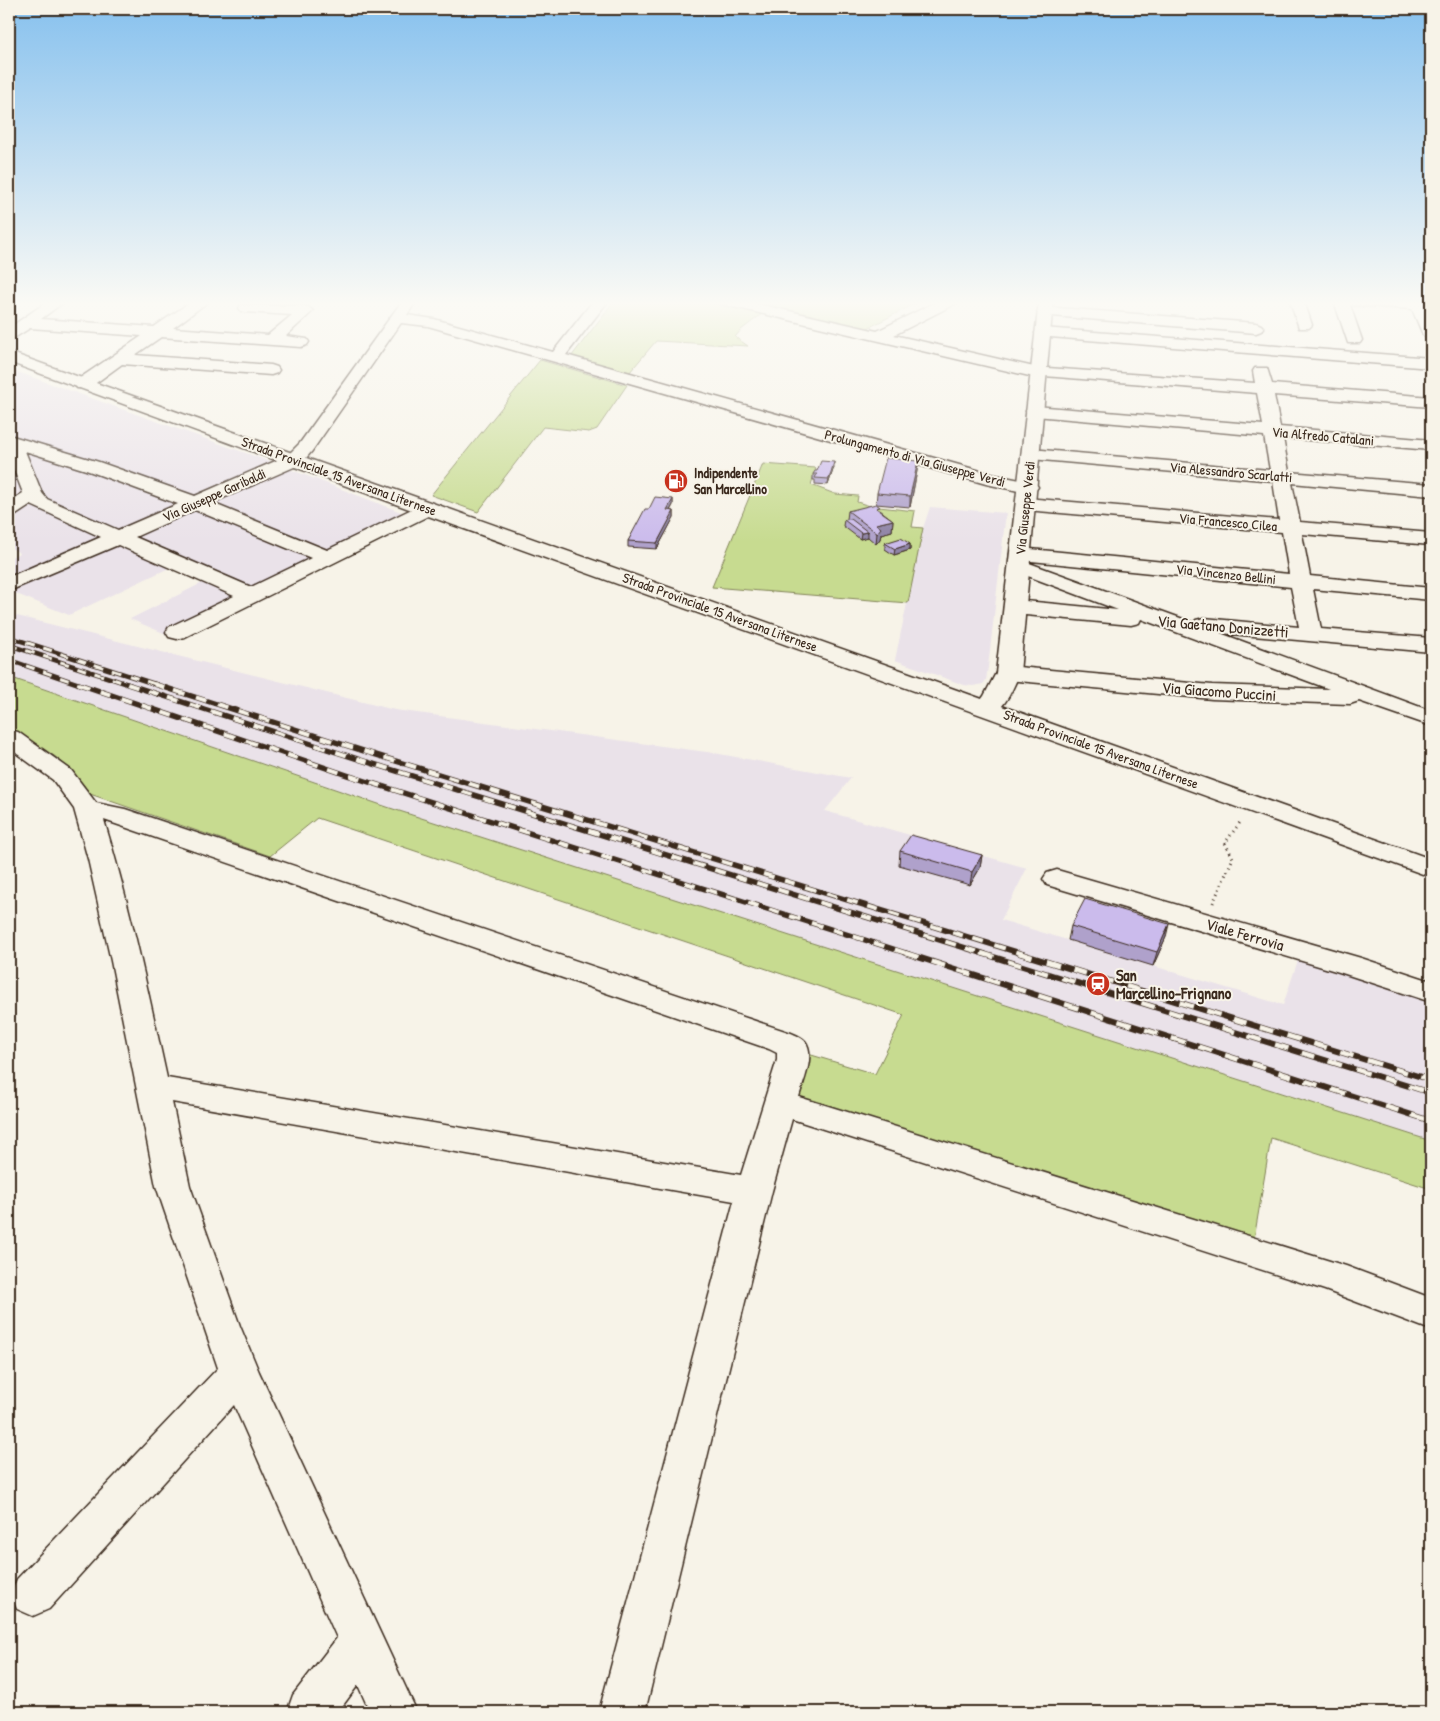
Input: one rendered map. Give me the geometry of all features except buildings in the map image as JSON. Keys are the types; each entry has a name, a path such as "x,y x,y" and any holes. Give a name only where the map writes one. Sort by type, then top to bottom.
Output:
{"street":[{"name":"Strada Provinciale 15 Aversana Liternese","path":"75,381 1431,868"},
{"path":"82,384 86,381"},
{"name":"Via Giuseppe Garibaldi","path":"9,585 294,460 311,440 353,381"},
{"name":"Prolungamento di Via Giuseppe Verdi","path":"640,381 993,480 1027,495"},
{"name":"Via Giuseppe Verdi","path":"987,708 995,699 1008,673 1037,381"},
{"path":"1170,381 1431,402"},
{"path":"1264,381 1311,634"},
{"name":"Via Alfredo Catalani","path":"1035,412 1431,445"},
{"path":"10,442 32,495 40,503 116,538 250,595"},
{"path":"10,442 114,472 329,558"},
{"name":"Via Alessandro Scarlatti","path":"1031,454 1431,490"},
{"path":"9,511 32,495"},
{"name":"Via Francesco Cilea","path":"1027,495 1291,527 1431,539"},
{"path":"177,632 427,509"},
{"path":"1020,560 1167,621 1431,719"},
{"name":"Via Vincenzo Bellini","path":"1020,560 1431,594"},
{"name":"Via Gaetano Donizzetti","path":"1015,607 1431,645"},
{"name":"Via Giacomo Puccini","path":"1008,673 1212,692 1369,697 1431,703"},
{"path":"9,737 62,775 87,809 102,859 126,961 173,1186 221,1326 239,1372 394,1712"},
{"path":"87,809 125,818 780,1041 793,1048 793,1060 754,1191 622,1712"},
{"name":"Viale Ferrovia","path":"1057,879 1350,965 1431,992"},
{"path":"152,1087 754,1191"},
{"path":"780,1103 1333,1278 1431,1314"},
{"path":"33,1594 239,1372"},
{"path":"310,1712 362,1642"}],"path":[{"path":"1204,922 1233,858 1225,843 1254,803"}],"shaded area":[{"path":"9,381 44,381 271,462 406,514 166,634 130,619 202,583 169,568 69,615 9,591 9,558 20,553 9,547"},
{"path":"930,507 1006,513 988,667 986,680 983,684 964,685 895,660 923,528"},
{"path":"9,614 395,710 714,753 851,778 825,811 1027,868 1001,920 1283,1005 1299,957 1431,1000 1431,1141 390,808 9,677"}],"green space":[{"path":"523,381 614,381 627,385 597,429 589,432 543,427 478,512 431,495"},
{"path":"763,464 816,468 811,485 835,494 858,496 857,502 870,506 915,511 912,527 923,528 908,603 712,587"},
{"path":"9,677 390,808 1431,1141 1431,1189 1271,1138 1253,1245 797,1101 808,1054 875,1074 904,1015 317,818 270,856 90,794 73,772 54,756 9,729"}],"railway":[{"path":"9,637 158,685"},
{"path":"9,645 131,685"},
{"path":"9,660 82,685"},
{"path":"79,684 347,775 909,954"},
{"path":"127,684 364,761 985,954"},
{"path":"154,684 373,754 1023,954"},
{"path":"905,953 1431,1121"},
{"path":"981,953 1431,1093"},
{"path":"1019,953 1431,1080"}],"place":[{"name":"Indipendente San Marcellino","path":"676,481"},
{"name":"San Marcellino-Frignano","path":"1098,984"}]}
